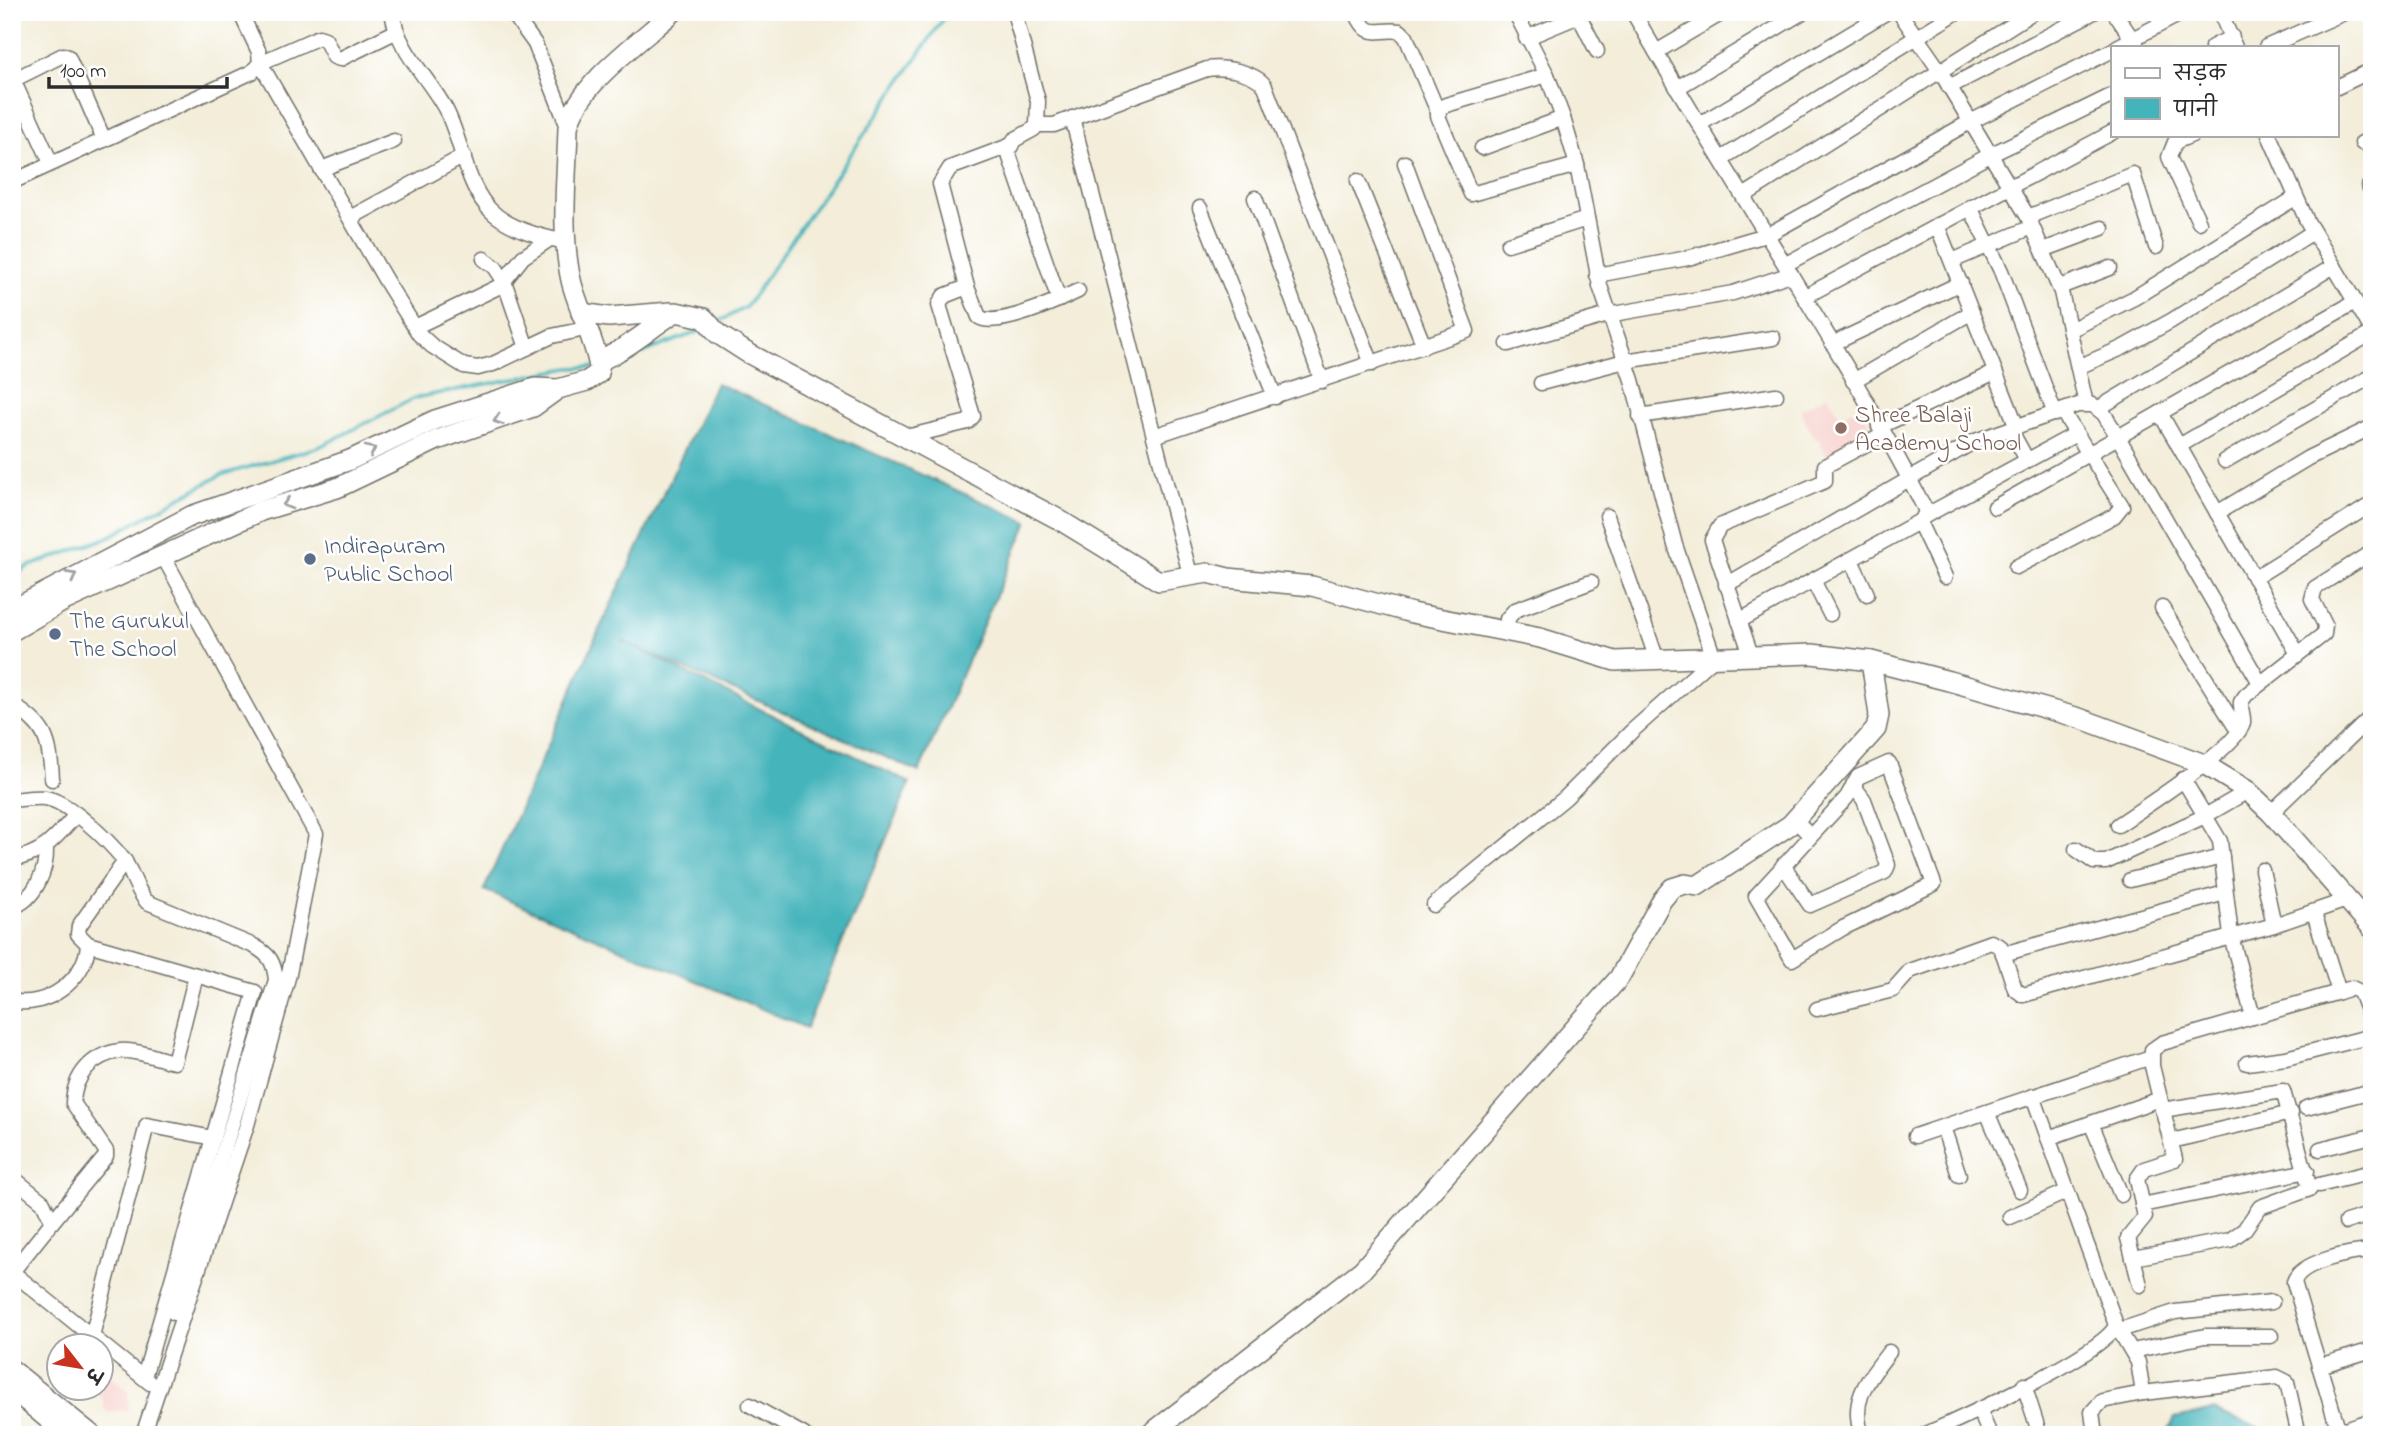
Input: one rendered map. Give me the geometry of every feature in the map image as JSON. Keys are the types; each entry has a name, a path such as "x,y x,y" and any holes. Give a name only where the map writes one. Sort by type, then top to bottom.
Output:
{"street":[{"path":"240,12 260,52 260,63 415,327 432,346 464,366 494,365 583,321 676,312 694,314 713,329 906,438 1100,542 1158,581 1208,573 1228,578 1312,586 1412,613 1540,638 1615,661 1812,654 1871,661 2079,718 2204,764 2248,791 2271,813 2372,928"},
{"path":"392,12 396,32 446,111 478,192 491,211 529,233 559,241"},
{"path":"512,12 535,44 568,127"},
{"path":"600,367 559,241 568,127 572,110 585,92 673,12"},
{"path":"1014,12 1038,101 1037,125"},
{"path":"1356,12 1365,29 1372,33 1392,30 1400,31 1406,37 1472,194 1577,165"},
{"path":"1515,12 1547,75 1563,118 1577,165 1597,275 1608,315 1625,361 1675,545 1714,658"},
{"path":"1633,12 1677,88 1769,234 1926,511 1922,519 1945,577"},
{"path":"1656,52 1724,12"},
{"path":"1677,88 1803,12"},
{"path":"1700,124 1886,12"},
{"path":"1899,12 1940,71 2030,222 2060,287 2078,368 2092,406 2118,437 2260,683"},
{"path":"1721,159 1957,12"},
{"path":"1745,195 2033,12"},
{"path":"1949,87 2094,12"},
{"path":"2114,12 2135,43 2184,12"},
{"path":"2268,46 2346,12"},
{"path":"1526,38 1578,14 1597,51"},
{"path":"2216,46 2234,42 2226,14"},
{"path":"12,182 252,72 260,63 319,37 325,39 334,57 340,59 396,32"},
{"path":"1597,275 1688,258 1769,234 1970,122 2111,50"},
{"path":"51,163 13,80 63,55 68,57 104,140"},
{"path":"1077,292 1046,307 983,320 967,287 940,184 942,177 950,168 1009,146 1037,125 1054,125 1216,67 1259,78 1265,86 1372,364"},
{"path":"2338,87 2372,70"},
{"path":"1438,112 1446,105 1547,75"},
{"path":"1508,344 1608,315 1733,293 1788,269 1990,155 2111,96"},
{"path":"1072,118 1190,574"},
{"path":"1482,148 1563,118"},
{"path":"1804,297 2111,133"},
{"path":"2188,136 2175,142 2169,157 2199,222"},
{"path":"2179,446 2372,331 2295,198 2269,136"},
{"path":"321,169 394,141"},
{"path":"1009,146 1010,159 1059,300"},
{"path":"350,218 464,156"},
{"path":"1154,436 1466,331 1405,163"},
{"path":"1952,261 2133,174 2156,247"},
{"path":"1358,181 1424,346"},
{"path":"2372,185 2372,193"},
{"path":"1255,198 1322,381"},
{"path":"2070,330 2134,298 2295,198"},
{"path":"1970,207 1989,245 2059,412 2090,453 2120,501 2120,511 2015,567"},
{"path":"1200,208 1275,397"},
{"path":"1508,244 1587,219"},
{"path":"1937,225 2027,460"},
{"path":"2043,250 2102,228"},
{"path":"2078,368 2171,321 2313,232"},
{"path":"415,327 501,284 523,257 559,241"},
{"path":"484,259 495,267 527,348"},
{"path":"1727,585 1975,441 2059,412 2092,406 2334,266"},
{"path":"2060,287 2110,268"},
{"path":"1832,344 1961,283"},
{"path":"906,438 968,422 973,416 940,305 944,296 967,287"},
{"path":"1995,507 2355,302"},
{"path":"12,610 191,516 350,460 435,420 470,408 535,388 558,389 587,381 600,367 637,341 649,328 676,312"},
{"path":"1853,381 1972,312"},
{"path":"1541,383 1625,361 1773,338"},
{"path":"1752,658 1712,540 1714,532 1720,526 1825,481 1825,466 1881,431 1995,372"},
{"path":"2225,461 2372,376"},
{"path":"12,631 64,601 261,511 350,482 438,440 533,408 558,389"},
{"path":"1640,416 1776,395"},
{"path":"2160,413 2298,654"},
{"path":"2217,513 2308,457 2372,427"},
{"path":"1739,621 2076,434"},
{"path":"2254,578 2372,504"},
{"path":"1607,516 1657,660"},
{"path":"2118,825 2204,764 2238,732 2243,720 2241,702 2260,683 2326,631 2312,599 2315,588 2372,552"},
{"path":"143,1435 247,1125 289,974 316,834 163,556"},
{"path":"1851,560 1867,594"},
{"path":"1813,580 1830,614"},
{"path":"1509,631 1507,619 1515,610 1591,582"},
{"path":"2162,608 2238,732"},
{"path":"1434,905 1566,798 1632,731 1714,658"},
{"path":"1149,1435 1362,1270 1619,978 1662,900 1672,888 1685,884 1697,886 1732,865 1795,820 1876,729 1879,715 1871,661"},
{"path":"12,705 41,726 51,754 52,779"},
{"path":"2271,813 2372,716"},
{"path":"1889,763 1934,884 1843,928 1792,959 1755,896 1811,836 1847,797 1858,777 1889,763"},
{"path":"2183,779 2220,841 2231,936 2253,1017"},
{"path":"1783,865 1810,905 1885,872 1888,865 1884,852 1864,800 1853,786"},
{"path":"2076,849 2082,857 2094,862 2106,862 2205,816 2248,791"},
{"path":"12,800 47,798 60,803 101,836 125,861 137,891 147,902 260,950 275,964 276,980 148,1381"},
{"path":"12,859 33,855 46,848 75,816"},
{"path":"1795,820 1811,836"},
{"path":"12,907 20,904 32,891 46,866 46,848"},
{"path":"2130,880 2222,857"},
{"path":"125,861 79,926 78,934 88,944 255,992 213,1138 135,1435"},
{"path":"2262,870 2273,925"},
{"path":"2003,954 2225,893"},
{"path":"1817,1009 1893,990 1910,971 1991,942 2001,947 2015,989 2023,995 2314,913 2347,900"},
{"path":"2314,913 2339,992"},
{"path":"12,1001 48,1000 58,995 79,968 88,944"},
{"path":"87,1332 12,1272 106,1156 104,1147 73,1103 78,1076 90,1064 120,1051 174,1062 196,975"},
{"path":"2140,1285 2127,1238 2132,1230 2144,1221 2137,1178 2139,1173 2175,1159 2151,1056 2156,1046 2352,988 2360,992 2372,1023"},
{"path":"2247,1063 2286,1058 2372,1036"},
{"path":"1915,1136 2151,1056"},
{"path":"2048,1138 2091,1123 2161,1105 2277,1090 2286,1096 2310,1189 2260,1207 2244,1230 2230,1240 2133,1258"},
{"path":"2306,1108 2372,1091"},
{"path":"2034,1096 2066,1192 2118,1328 2133,1351 2144,1393"},
{"path":"1987,1112 2020,1190"},
{"path":"2171,1141 2291,1113"},
{"path":"2091,1123 2121,1195"},
{"path":"93,1332 147,1125 213,1138"},
{"path":"1943,1127 1959,1175"},
{"path":"2320,1149 2372,1136"},
{"path":"2142,1205 2307,1171"},
{"path":"2319,1185 2372,1172"},
{"path":"12,1177 43,1202 52,1223"},
{"path":"2010,1217 2066,1192"},
{"path":"2346,1222 2372,1214"},
{"path":"2372,1251 2340,1256 2304,1269 2295,1277 2339,1433 2372,1420"},
{"path":"1924,1435 2105,1342 2118,1328 2175,1312 2272,1302"},
{"path":"2133,1351 2204,1336 2271,1336"},
{"path":"2319,1366 2372,1350"},
{"path":"1862,1435 1857,1422 1858,1396 1889,1352"},
{"path":"116,1355 148,1381"},
{"path":"12,1370 92,1435"},
{"path":"2095,1435 2092,1412 2095,1405 2144,1393 2283,1378 2291,1390 2299,1435"},
{"path":"2024,1385 2040,1435"},
{"path":"12,1389 67,1435"},
{"path":"750,1405 804,1435"},
{"path":"1979,1409 1990,1435"}],"shaded area":[{"name":"Shree Balaji Academy School","path":"1828,395 1840,416 1861,406 1875,436 1829,462 1819,438 1815,439 1800,410"},
{"path":"116,1381 128,1391 128,1409 109,1413 104,1409 103,1402 116,1402"}],"water":[{"path":"716,383 1028,522 919,772 622,641 910,783 806,1028 484,890 599,630"},
{"path":"2214,1410 2263,1430 2264,1435 2166,1435 2175,1418"}],"waterway":[{"path":"718,322 746,307 948,12"},
{"path":"608,366 705,329"},
{"path":"12,578 27,567 107,538 221,475 319,447 415,398 569,368 593,367"}],"place":[{"name":"Shree Balaji Academy School","path":"1841,428"},
{"name":"Indirapuram Public School","path":"310,559"},
{"name":"The Gurukul The School","path":"55,634"}]}
